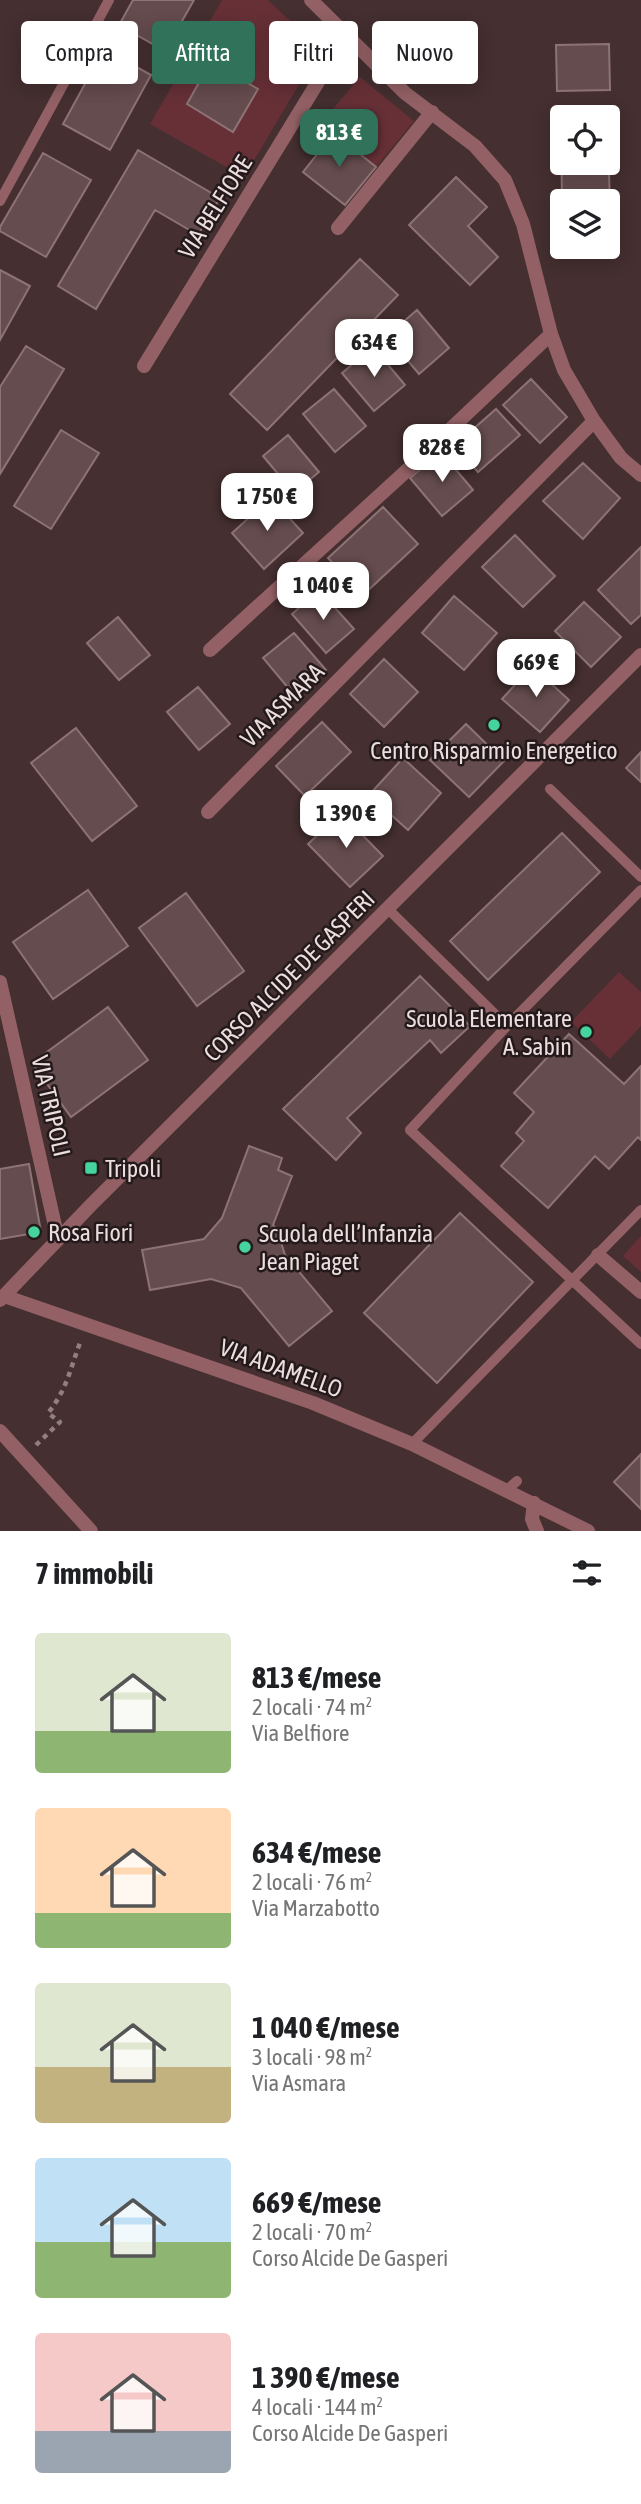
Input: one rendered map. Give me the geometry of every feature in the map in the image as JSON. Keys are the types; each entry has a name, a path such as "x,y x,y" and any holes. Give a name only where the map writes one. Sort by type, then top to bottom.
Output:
{"street":[{"path":"311,0 331,21"},
{"path":"358,48 405,93 475,146 505,180 523,224 551,334 564,370 594,421 621,458 641,475"},
{"name":"VIA BELFIORE","path":"144,366 317,84"},
{"path":"338,228 432,112"},
{"path":"210,650 551,334"},
{"name":"VIA ASMARA","path":"208,811 594,421"},
{"name":"CORSO ALCIDE DE GASPERI","path":"2,1298 641,654"},
{"name":"VIA TRIPOLI","path":"0,982 58,1239"},
{"path":"598,1255 641,1292"},
{"name":"VIA ADAMELLO","path":"2,1298 276,1390 412,1444 512,1485 534,1503 588,1531"},
{"path":"0,1431 91,1531"},
{"path":"534,1503 532,1519 537,1531"}],"lane":[{"path":"0,201 109,0"},
{"path":"550,789 641,877"},
{"path":"641,890 507,1026 410,1130 641,1345"},
{"path":"388,909 507,1026"},
{"path":"412,1444 641,1210"}],"path":[{"path":"36,1445 60,1422 48,1413 69,1379 78,1346"}],"shaded area":[{"path":"222,0 268,0 290,21 269,21 269,84 299,84 244,177 150,124 173,84 255,84 255,21 210,21"},
{"path":"360,77 414,121 376,167 322,122 354,84 358,84"},
{"path":"619,972 641,992 641,1026 610,1059 571,1022"},
{"path":"641,1236 641,1272 623,1256"}],"building":[{"path":"133,0 194,0 182,21 152,21 152,44 138,36 138,21 121,21"},
{"path":"609,44 610,90 557,91 556,45"},
{"path":"138,68 151,75 110,150 63,124 85,84 138,84"},
{"path":"198,84 250,84 258,89 233,132 187,104"},
{"path":"334,133 376,167 345,205 303,172"},
{"path":"138,150 220,198 198,235 155,210 96,309 58,286"},
{"path":"43,153 91,180 46,257 0,231"},
{"path":"562,175 609,175 609,189 562,189"},
{"path":"456,177 487,207 468,226 498,257 470,285 409,225"},
{"path":"360,259 398,295 267,430 230,394"},
{"path":"0,270 30,286 0,340"},
{"path":"417,310 449,348 419,374 387,336"},
{"path":"26,346 64,369 0,474 0,387"},
{"path":"373,347 405,385 374,411 342,373"},
{"path":"531,379 567,417 540,443 503,405"},
{"path":"334,389 366,426 335,452 303,414"},
{"path":"496,409 520,435 478,472 454,446"},
{"path":"61,430 99,453 51,529 14,506"},
{"path":"288,435 319,472 294,493 263,456"},
{"path":"441,452 473,490 442,516 410,478"},
{"path":"583,463 620,498 583,539 543,501"},
{"path":"271,498 303,533 264,569 232,533"},
{"path":"383,507 418,544 363,595 328,558"},
{"path":"515,535 555,576 523,607 482,567"},
{"path":"641,547 641,615 631,624 598,590"},
{"path":"319,590 354,629 326,653 292,614"},
{"path":"454,596 497,633 464,670 422,633"},
{"path":"584,602 621,637 591,667 555,631"},
{"path":"118,617 150,655 119,680 87,643"},
{"path":"294,633 326,670 295,696 263,658"},
{"path":"384,659 418,692 384,727 350,694"},
{"path":"532,666 569,700 540,732 502,699"},
{"path":"198,687 230,724 199,750 167,712"},
{"path":"322,722 351,752 305,796 276,766"},
{"path":"466,724 504,761 469,797 430,760"},
{"path":"76,728 137,806 92,841 31,763"},
{"path":"641,752 641,782 626,768"},
{"path":"403,758 441,793 408,830 369,795"},
{"path":"341,813 383,856 350,887 308,844"},
{"path":"562,833 600,872 488,980 450,941"},
{"path":"88,890 128,946 53,999 13,942"},
{"path":"186,893 244,971 197,1006 139,928"},
{"path":"420,976 470,1026 441,1053 430,1040 347,1118 361,1133 336,1160 283,1109"},
{"path":"108,1007 148,1060 71,1117 32,1063"},
{"name":"Scuola Elementare A. Sabin","path":"569,1034 624,1084 641,1066 641,1140 638,1137 609,1169 595,1156 548,1208 501,1166 524,1141 516,1133 534,1112 514,1093"},
{"path":"249,1146 282,1158 278,1170 292,1176 273,1225 277,1229 285,1255 332,1311 289,1346 241,1288 211,1279 150,1290 142,1250 204,1239 222,1218"},
{"path":"29,1164 41,1232 0,1239 0,1169"},
{"path":"460,1213 533,1282 437,1383 364,1313"},
{"path":"641,1454 641,1509 614,1482"}],"place":[{"name":"Centro Risparmio Energetico","path":"494,725"},
{"name":"Scuola Elementare A. Sabin","path":"586,1032"},
{"name":"Tripoli","path":"91,1168"},
{"name":"Rosa Fiori","path":"34,1232"},
{"name":"Scuola dell’Infanzia Jean Piaget","path":"245,1247"}]}
